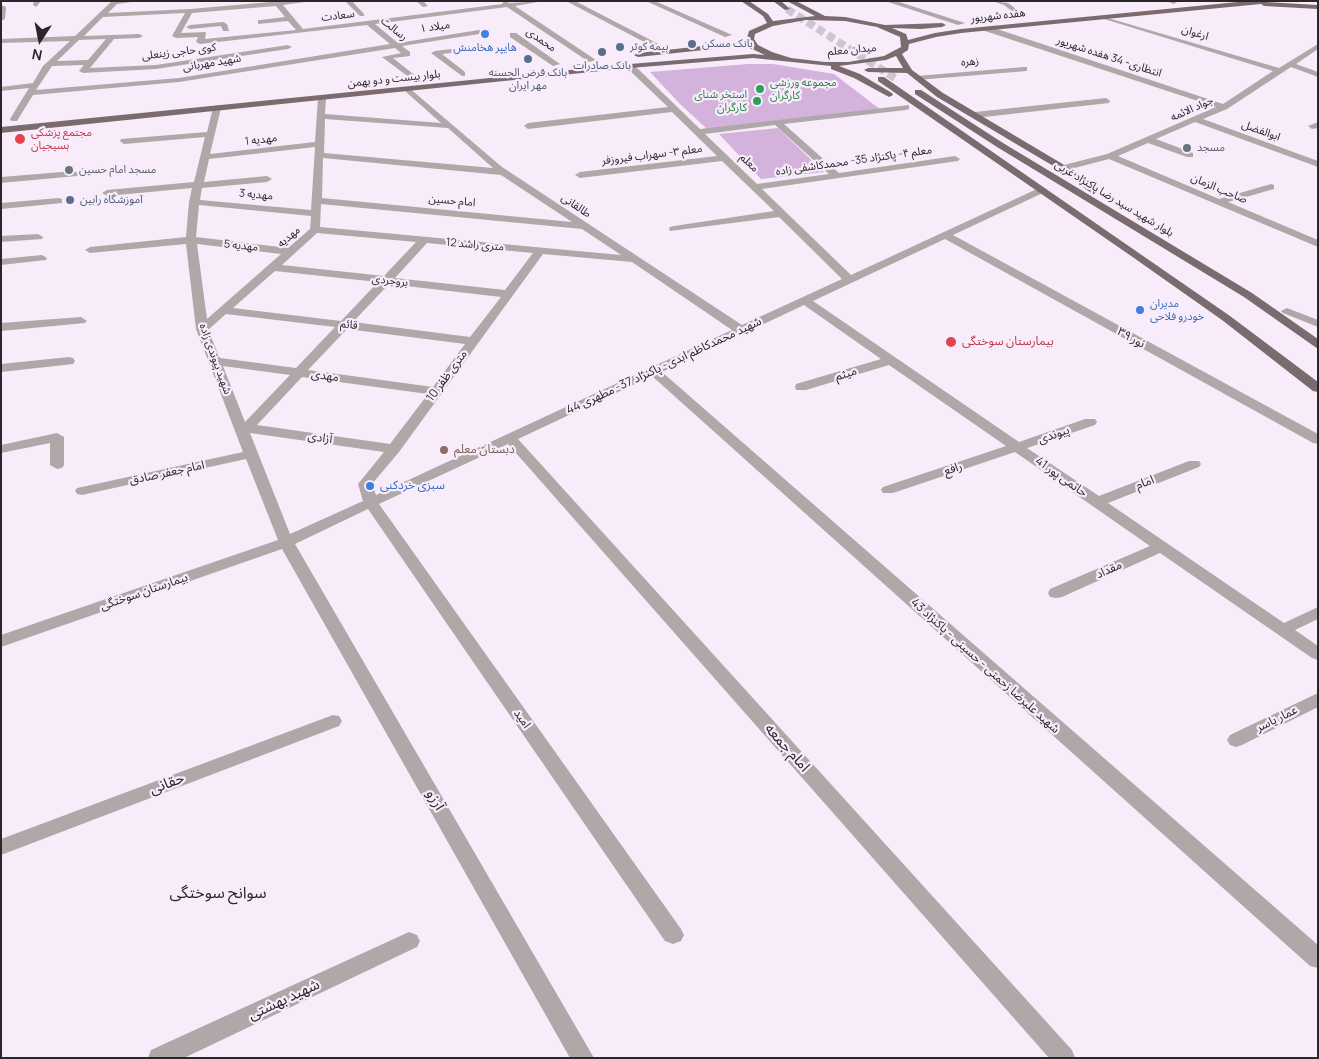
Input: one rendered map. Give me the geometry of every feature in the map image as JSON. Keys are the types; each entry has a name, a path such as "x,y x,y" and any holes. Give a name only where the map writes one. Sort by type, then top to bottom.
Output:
{"main road":[{"path":"744,1 766,15 771,24"},
{"path":"776,1 826,18"},
{"name":"هفده شهریور","path":"878,25 921,28 1187,1"},
{"name":"هفده شهریور","path":"906,43 935,35 1272,1"},
{"path":"1247,4 1318,7"},
{"path":"766,15 791,15 806,10"},
{"name":"میدان معلم","path":"898,53 869,62 825,64 790,60 769,54 755,47 750,39 752,33 771,24 796,19 826,18 878,25 893,30 902,36 906,43"},
{"path":"921,28 917,31 935,35"},
{"name":"بلوار بیست و دو بهمن","path":"631,61 670,52 742,44 750,39"},
{"path":"906,43 904,48 898,53 909,71 917,78 940,95 1063,168 1096,193 1105,207"},
{"path":"705,48 721,49 727,52 726,56 719,58"},
{"name":"بلوار بیست و دو بهمن","path":"1,131 408,89 631,61 753,56 790,60"},
{"path":"543,66 602,59"},
{"path":"825,64 858,76 1003,174 1042,190"},
{"name":"بلوار بیست و دو بهمن","path":"338,86 527,67"},
{"path":"858,76 864,72 876,69 893,68 909,71"},
{"name":"بلوار شهید سید رضا پاکنژاد غربی","path":"896,78 1017,155 1248,295 1318,345"},
{"path":"881,79 1226,318 1318,388"},
{"path":"252,95 255,104"}],"street":[{"path":"15,119 50,64 115,2 135,1"},
{"path":"101,15 190,11 309,1"},
{"path":"348,1 362,15"},
{"path":"419,1 425,6"},
{"name":"سعادت","path":"181,28 176,36 203,34 200,42 301,32 464,11 506,3 540,1"},
{"path":"569,1 670,52"},
{"path":"649,1 728,35"},
{"path":"888,1 962,23"},
{"path":"995,1 1006,4 1023,17"},
{"path":"506,3 592,60"},
{"path":"278,4 301,32"},
{"path":"1,7 3,7 1,19"},
{"path":"232,8 234,17"},
{"path":"181,28 190,11"},
{"path":"464,11 471,16"},
{"name":"ارغوان","path":"1103,17 1280,71"},
{"path":"260,22 290,20"},
{"name":"رسالت","path":"369,23 407,54 382,57 414,79"},
{"path":"181,28 224,24 226,30"},
{"name":"انتظاری- 34 هفده شهریور","path":"988,29 1224,107"},
{"name":"میلاد ۱","path":"394,44 479,32"},
{"path":"275,35 303,60"},
{"name":"محمدی","path":"513,35 565,63"},
{"path":"50,64 91,62 113,36"},
{"path":"1,41 139,36"},
{"name":"شهید مهربانی","path":"1,89 33,89 179,80 394,44"},
{"name":"جواد الائمه","path":"1063,168 1110,156 1198,120 1224,107 1318,46"},
{"name":"کوی حاجی زینعلی","path":"91,62 83,71 156,67 288,47"},
{"path":"462,74 435,53 476,48"},
{"name":"معلم","path":"631,61 675,109 850,280"},
{"path":"1290,64 1318,75"},
{"name":"زهره","path":"917,78 1024,69"},
{"name":"طالقانی","path":"408,89 504,172 741,330"},
{"name":"مهدیه","path":"202,329 315,230 322,98"},
{"path":"975,115 1106,101"},
{"path":"699,132 906,107"},
{"name":"شهید پیوندی زاده","path":"217,108 194,202 191,240 202,329 244,430 286,542"},
{"path":"528,126 675,109"},
{"path":"321,116 450,126"},
{"name":"ابوالفضل","path":"1198,120 1318,164"},
{"path":"777,123 838,176"},
{"path":"124,142 210,134"},
{"path":"1149,140 1190,155"},
{"name":"مهدیه 1","path":"205,157 319,149 504,172"},
{"name":"صاحب الزمان","path":"1110,156 1316,242"},
{"name":"معلم ۳- سهراب فیروزفر","path":"580,175 725,158"},
{"name":"معلم ۴- پاکنژاد 35- محمدکاشفی زاده","path":"756,187 956,158"},
{"path":"1,180 74,174"},
{"path":"107,192 267,179"},
{"path":"1218,202 1271,187"},
{"name":"شهید محمدکاظم ابدی- پاکنژاد 37- مطهری 44","path":"286,542 1042,190"},
{"path":"1,206 59,201"},
{"name":"امام حسین","path":"316,201 585,226"},
{"name":"مهدیه 3","path":"194,202 316,213"},
{"path":"674,229 783,213"},
{"name":"12 متری راشد","path":"315,230 635,260"},
{"name":"نور ۳۹","path":"945,235 1318,440"},
{"path":"1,239 38,237"},
{"name":"مهدیه 5","path":"90,250 191,240 291,252"},
{"path":"244,430 424,240"},
{"name":"10 متری ظفر","path":"371,503 365,484 394,449 540,251"},
{"path":"1,262 42,258"},
{"name":"بروجردی","path":"273,267 508,294"},
{"name":"حاتمی پور 41","path":"805,301 1318,654"},
{"name":"قائم","path":"224,310 473,341"},
{"path":"1287,311 1318,324"},
{"path":"1,328 81,321"},
{"name":"میثم","path":"801,388 892,360"},
{"path":"1,368 69,361"},
{"name":"مهدی","path":"215,361 436,392"},
{"name":"شهید علیرضا زحمتی - حسینی - پاکنژاد 43","path":"654,371 1318,959"},
{"name":"پیوندی","path":"1018,447 1090,422"},
{"name":"آزادی","path":"244,430 394,449"},
{"path":"1,449 58,437 57,464"},
{"name":"امام جمعه","path":"510,438 1064,1058"},
{"name":"رافع","path":"888,490 1018,447"},
{"name":"امام جعفر صادق","path":"82,491 252,454"},
{"name":"امام","path":"1097,502 1194,464"},
{"name":"امید","path":"371,503 673,935"},
{"name":"بیمارستان سوختگی","path":"1,641 286,542"},
{"name":"آرزو","path":"286,542 583,1058"},
{"name":"مقداد","path":"1056,593 1162,546"},
{"path":"1283,630 1318,612"},
{"name":"عمار یاسر","path":"1236,740 1318,699"},
{"name":"حقانی","path":"1,848 333,721"},
{"name":"شهید بهشتی","path":"159,1058 409,941"}],"shaded area":[{"name":"مجموعه ورزشی کارگران","path":"748,64 773,64 834,74 881,110 707,129 650,72"},
{"path":"778,128 824,172 761,179 719,134"}],"tunnel":[{"path":"787,9 895,78"}],"place":[{"name":"هایپر هخامنش","path":"485,34"},
{"name":"بانک مسکن","path":"692,44"},
{"name":"بیمه کوثر","path":"620,47"},
{"name":"بانک صادرات","path":"602,52"},
{"name":"بانک قرض الحسنه مهر ایران","path":"528,59"},
{"name":"مجموعه ورزشی کارگران","path":"760,89"},
{"name":"استخر شنای کارگران","path":"757,101"},
{"name":"مجتمع پزشکی بسیجیان","path":"20,139"},
{"name":"مسجد","path":"1187,148"},
{"name":"مسجد امام حسین","path":"69,170"},
{"name":"آموزشگاه رابین","path":"70,200"},
{"name":"مدیران خودرو فلاحی","path":"1140,310"},
{"name":"بیمارستان سوختگی","path":"951,342"},
{"name":"دبستان معلم","path":"444,450"},
{"name":"سبزی خردکنی","path":"370,486"}],"district":[{"name":"سوانح سوختگی","path":"218,894"}]}
